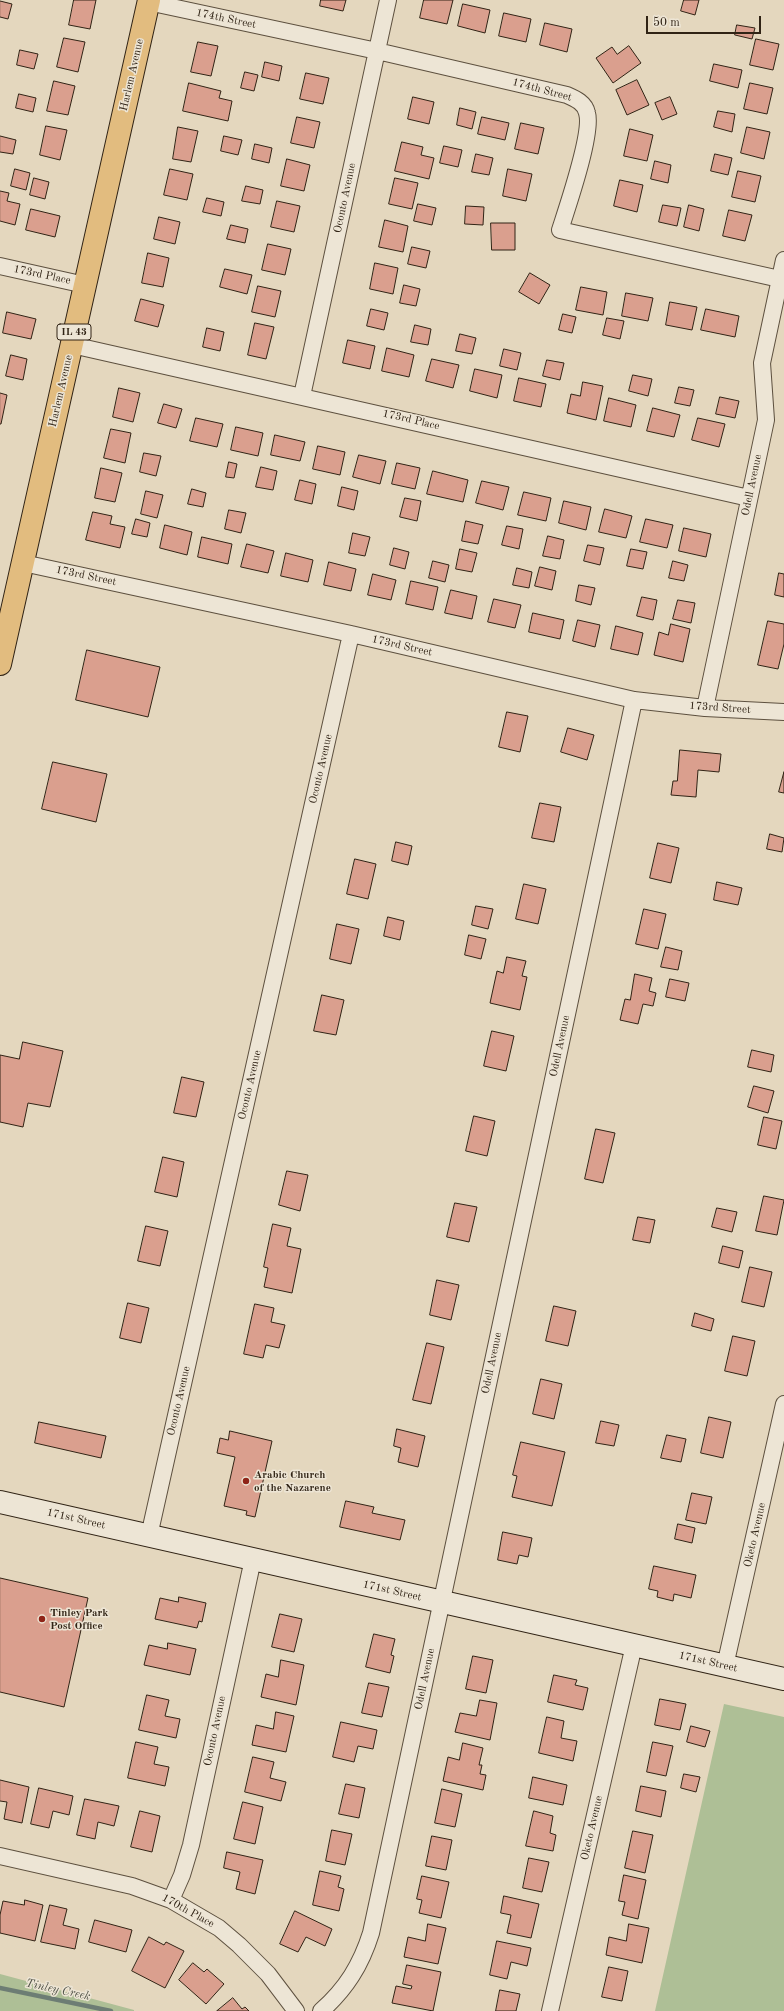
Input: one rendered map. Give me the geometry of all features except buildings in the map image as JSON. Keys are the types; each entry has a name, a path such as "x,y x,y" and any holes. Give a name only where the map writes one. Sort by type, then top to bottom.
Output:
{"main road":[{"name":"Harlem Avenue","path":"0,664 148,1"}],"street":[{"name":"Oconto Avenue","path":"302,396 388,0"},
{"name":"174th Street","path":"148,1 377,51 567,95 584,106 588,114 588,124 576,179 560,230 782,279"},
{"name":"Odell Avenue","path":"705,708 766,420 762,362 782,279 784,260"},
{"name":"173rd Place","path":"0,266 85,285"},
{"name":"173rd Place","path":"72,345 749,498"},
{"name":"173rd Street","path":"23,563 351,634 634,700 705,708 784,712"},
{"name":"Oconto Avenue","path":"149,1536 351,634"},
{"name":"Odell Avenue","path":"321,2011 347,1984 358,1967 371,1933 634,700"},
{"name":"Oketo Avenue","path":"725,1666 784,1404"},
{"name":"171st Street","path":"0,1502 784,1679"},
{"name":"Oconto Avenue","path":"171,1900 182,1875 191,1845 253,1559"},
{"name":"Oketo Avenue","path":"550,2011 634,1645"},
{"name":"170th Place","path":"0,1856 132,1886 171,1900 219,1928 239,1945 268,1974 296,2011"}],"green space":[{"path":"724,1704 784,1717 784,2011 655,2011"},
{"path":"0,1974 134,2010 134,2011 0,2011"}],"waterway":[{"name":"Tinley Creek","path":"0,1988 111,2011"}],"place":[{"name":"Arabic Church of the Nazarene","path":"246,1481"},
{"name":"Tinley Park Post Office","path":"42,1619"}]}
